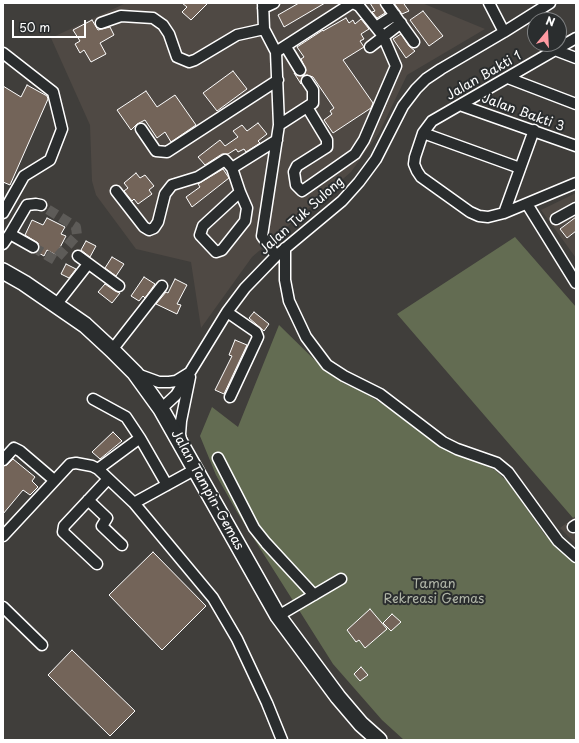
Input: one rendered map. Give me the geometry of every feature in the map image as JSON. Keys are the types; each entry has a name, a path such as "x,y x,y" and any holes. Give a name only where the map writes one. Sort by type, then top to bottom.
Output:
{"highway":[{"name":"Jalan Tampin-Gemas","path":"3,271 24,283 85,325 135,373 161,410 278,616 322,677 362,724 379,740"},
{"path":"362,724 365,728 366,740"}],"street":[{"path":"274,3 263,5 264,29 276,52 279,125 262,236 276,256"},
{"path":"276,52 286,47 352,3 359,6 383,36 396,66 364,140 355,154 302,191 296,185 294,172 297,166 327,147 327,140 307,107"},
{"path":"386,3 414,42"},
{"path":"489,3 504,32"},
{"name":"Jalan Tuk Sulong","path":"161,410 176,395 192,372 228,312 245,288 276,256 316,224 359,182 376,159 403,106 416,89 426,79 441,69 550,3"},
{"path":"101,23 121,16 152,18 163,25 169,34 177,57 189,62 237,35 264,29"},
{"path":"376,27 398,19"},
{"path":"370,47 383,36 398,19"},
{"name":"Jalan Bakti 1","path":"567,43 576,38"},
{"path":"286,47 300,70"},
{"name":"Jalan Bakti 1","path":"423,133 432,121 552,52"},
{"path":"560,52 576,58"},
{"path":"3,53 53,92 62,129 50,160 24,176 3,213"},
{"path":"508,78 576,104"},
{"path":"141,130 156,151 166,152 278,80"},
{"path":"279,125 313,102 313,90 307,81"},
{"name":"Jalan Bakti 3","path":"460,105 576,146"},
{"path":"504,213 534,130"},
{"path":"520,168 423,133 414,164 416,171 421,177 470,212 479,216 488,217 504,213 576,183"},
{"path":"232,168 277,140"},
{"path":"116,191 144,227 149,230 154,228 158,222 165,194 172,185 198,177 225,160 232,168 247,208 245,221 222,250 216,252 200,234 203,226 240,192"},
{"path":"3,244 27,205 41,205"},
{"path":"525,205 576,283"},
{"path":"556,219 576,208"},
{"path":"10,234 33,247"},
{"path":"285,248 284,280 289,301 306,337 327,365 344,376 380,394 443,442 457,449 497,463 508,472 558,541 576,557"},
{"path":"78,256 120,286"},
{"path":"56,305 88,264"},
{"path":"112,350 162,286"},
{"path":"228,312 256,332 258,337 230,398"},
{"path":"135,373 160,382 169,382 176,381 192,372"},
{"path":"183,448 180,427 192,372"},
{"path":"93,399 126,418 140,438 167,485"},
{"path":"98,469 140,438"},
{"path":"3,460 14,448 20,451 54,480"},
{"path":"218,458 254,528 314,595"},
{"path":"5,531 70,464 76,463 92,466 98,469 134,504 213,598 237,638 267,703 282,740"},
{"path":"134,504 194,470"},
{"path":"97,564 63,532 64,526 108,479"},
{"path":"88,500 107,518 102,526 122,545"},
{"path":"278,616 341,579"},
{"path":"3,607 42,645"}],"shaded area":[{"path":"126,3 422,3 485,29 407,75 379,133 351,172 252,257 201,328 191,262 136,249 96,195 92,181 90,125 51,38"},
{"path":"576,193 576,258 541,210"},
{"path":"576,516 576,544 560,528"}],"green space":[{"path":"515,237 576,307 576,516 573,518 397,314"},
{"name":"Taman Rekreasi Gemas","path":"279,325 325,370 343,383 362,391 425,435 455,452 495,470 508,482 545,535 576,561 576,740 404,740 382,720 333,664 237,512 216,475 200,436 212,407 238,427"}],"building":[{"path":"182,3 208,3 191,20 182,12 187,7"},
{"path":"299,3 325,3 284,27 278,15"},
{"path":"370,3 380,3 385,13 377,18 372,12 375,11"},
{"path":"394,3 406,3 404,4 409,11 402,14"},
{"path":"423,11 443,36 429,46 410,20"},
{"path":"346,18 349,23 353,20 355,24 361,19 369,29 361,34 364,39 360,41 364,47 343,60 373,103 371,108 333,133 324,120 332,114 330,111 334,108 313,77 307,75 303,76 301,84 294,73 301,76 304,75 306,70 301,59 304,57 297,47 323,30"},
{"path":"92,20 98,30 110,27 114,35 100,43 106,54 91,62 84,50 80,53 75,44 80,41 73,30"},
{"path":"401,34 409,46 415,51 406,58 393,39"},
{"path":"233,71 247,89 217,111 203,93"},
{"path":"27,85 47,96 48,99 10,185 3,182 3,86 21,97"},
{"path":"146,91 157,107 175,95 196,125 171,142 165,132 157,138 145,120 137,124 131,130 117,110"},
{"path":"258,123 267,134 258,141 260,143 246,152 244,149 238,152 236,149 228,154 222,154 205,165 198,157 220,140 225,146 238,137 233,131 242,125 247,131"},
{"path":"223,169 229,178 192,207 186,197 200,187 198,184"},
{"path":"136,173 140,178 145,175 154,186 149,190 152,194 138,204 134,199 132,201 124,191 128,188 124,183"},
{"path":"576,217 576,231 567,238 560,229"},
{"path":"47,218 65,227 61,234 66,236 56,255 47,250 44,256 37,252 39,247 38,243 25,235 32,220 43,225"},
{"path":"86,241 96,246 90,257 81,250"},
{"path":"112,257 124,264 116,276 105,268"},
{"path":"66,264 76,269 69,278 61,274"},
{"path":"144,277 155,284 145,298 143,296 139,301 131,296"},
{"path":"175,279 187,285 177,304 181,305 177,314 156,304 166,292 168,293"},
{"path":"105,284 120,293 112,303 98,292"},
{"path":"254,312 269,324 264,331 249,318"},
{"path":"235,340 247,345 224,394 215,390 232,356 229,355"},
{"path":"113,432 122,441 100,459 92,452"},
{"path":"13,459 35,477 32,481 38,487 30,495 23,490 3,514 3,466 7,465"},
{"path":"153,552 206,606 162,650 109,595"},
{"path":"370,609 387,629 365,648 359,640 356,642 347,630"},
{"path":"392,614 401,622 391,631 383,623"},
{"path":"72,650 135,711 110,736 48,675"},
{"path":"361,667 368,675 360,681 354,674"}],"tunnel":[{"path":"33,247 55,260 77,235 76,227 41,205"}]}
